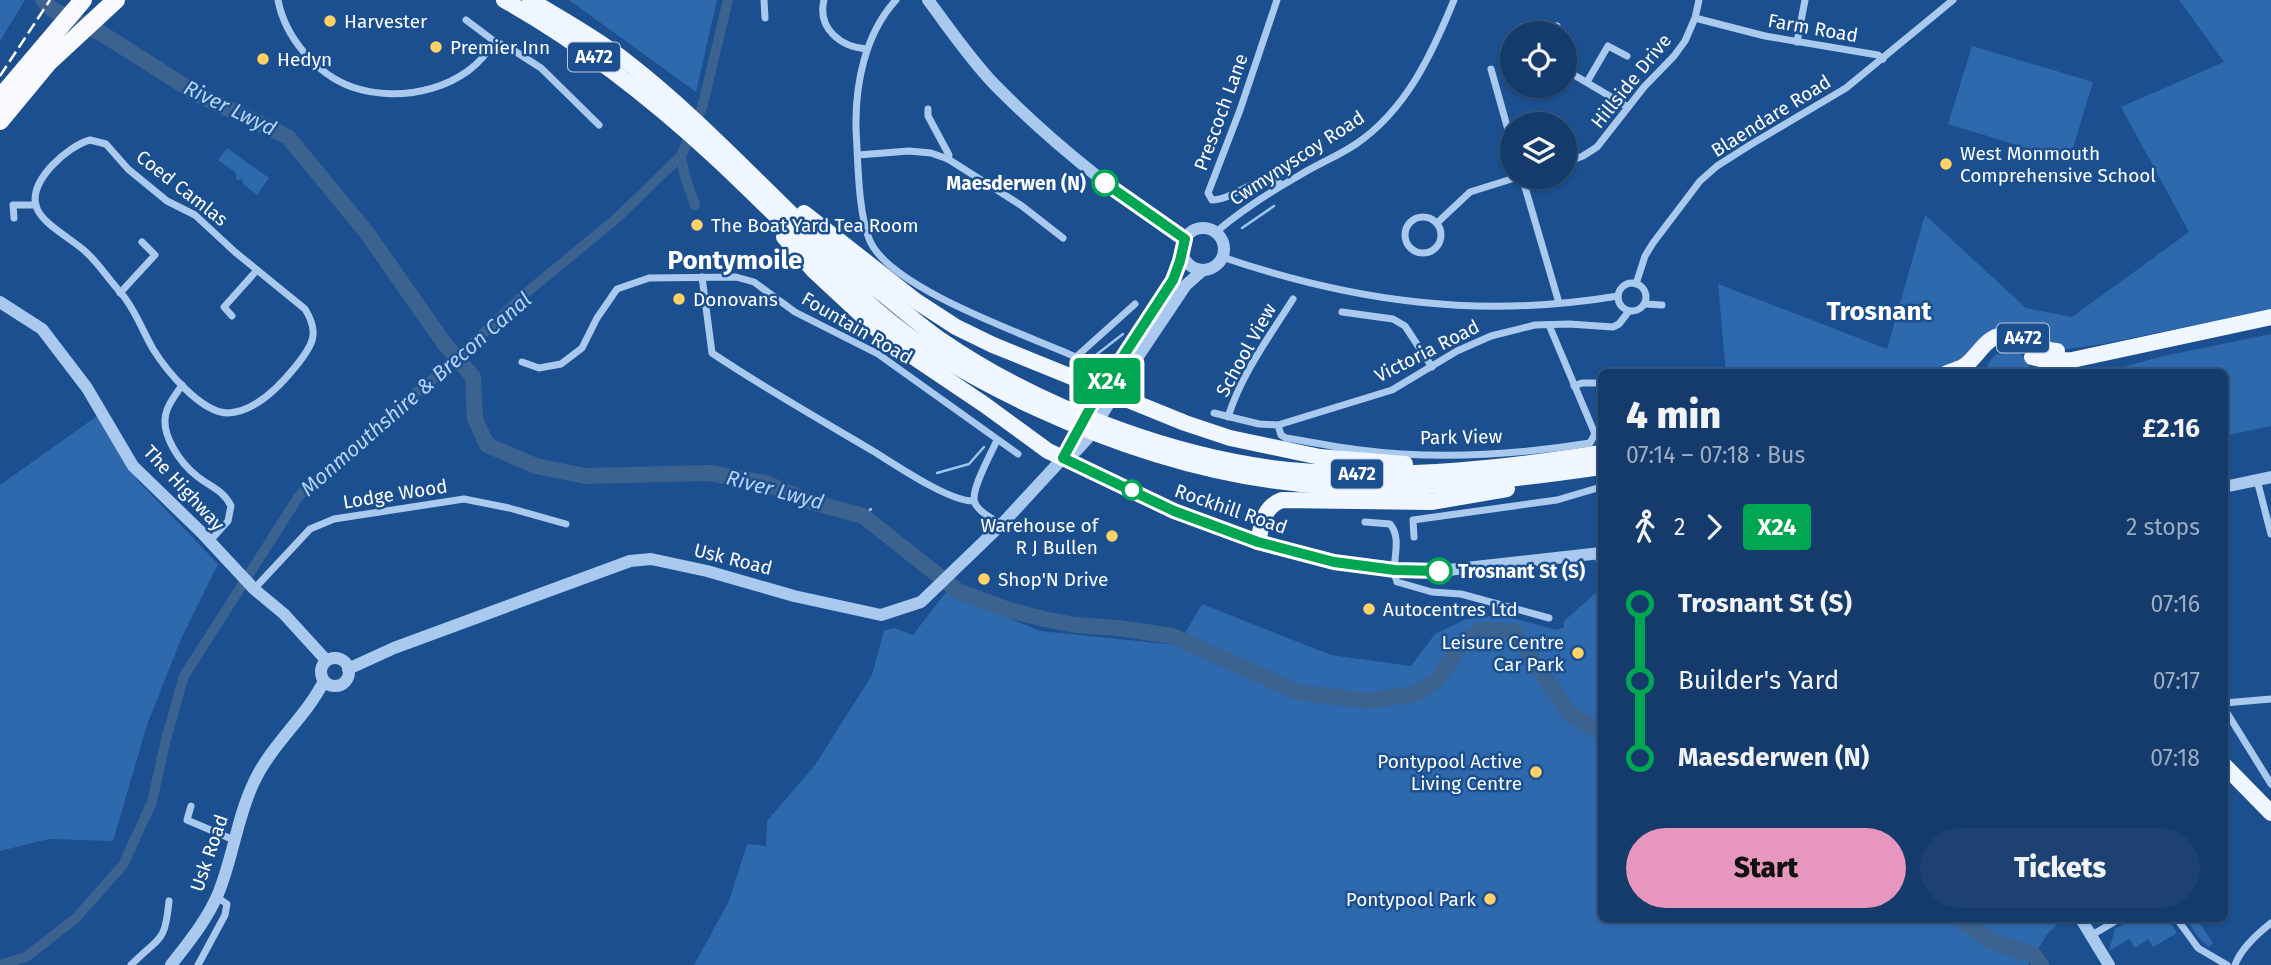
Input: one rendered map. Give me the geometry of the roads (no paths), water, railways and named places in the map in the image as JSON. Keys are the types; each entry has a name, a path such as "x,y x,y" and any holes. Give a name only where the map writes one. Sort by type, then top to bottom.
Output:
{"highway":[{"path":"0,121 48,63 83,0"},
{"path":"0,98 64,35 111,4"}],"main road":[{"name":"A472","path":"504,0 682,118"},
{"name":"A472","path":"530,0 619,56 682,118 837,258 939,339 1053,409"},
{"name":"A472","path":"722,155 752,194 882,316 971,374 1006,394 1053,409 1212,470 1325,486 1404,488 1475,484 1598,467"},
{"path":"722,155 916,302 956,327 993,345 1185,423 1274,448 1354,461 1480,470"},
{"path":"752,194 774,226 814,271 887,339 1048,451 1063,458"},
{"name":"A472","path":"2034,365 2044,360 2072,360 2271,317"},
{"name":"A472","path":"1957,369 1965,366 1986,342 2002,335 2020,337 2045,350 2092,349 2109,352"},
{"path":"1978,369 1987,353 2003,345 2021,348 2034,365"},
{"name":"A472","path":"2058,369 2072,360"},
{"name":"A472","path":"1116,435 1251,464 1310,472 1368,474 1480,470 1598,453"},
{"path":"1258,542 1267,510 1282,500 1431,502 1516,487 1539,476"},
{"path":"2228,769 2271,813"}],"street":[{"path":"278,0 293,39 304,52 336,78 360,89 406,93 453,80 488,52 494,41"},
{"path":"764,0 765,18"},
{"path":"824,0 822,16 830,32 842,42 867,49"},
{"path":"896,0 875,28 867,49 856,113 866,231 877,253 910,280 957,307 1076,357 1092,370"},
{"path":"928,0 992,82 1062,149 1121,195 1185,239"},
{"name":"Prescoch Lane","path":"1276,0 1236,121 1208,193 1212,200 1223,200 1266,179 1276,180 1282,185"},
{"name":"Cwmynyscoy Road","path":"1216,232 1238,213 1344,151 1374,130 1422,71 1454,0"},
{"name":"Hillside Drive","path":"1577,158 1597,147 1644,87 1674,56 1685,41 1699,0"},
{"path":"1797,41 1805,0"},
{"name":"Blaendare Road","path":"1636,284 1645,256 1653,243 1700,181 1717,166 1846,88 1953,0"},
{"name":"Farm Road","path":"1695,18 1765,36 1878,55 1883,59"},
{"path":"466,20 494,41 541,68 599,125"},
{"path":"1587,82 1608,46 1627,56"},
{"path":"1491,69 1503,112"},
{"path":"1577,76 1628,107"},
{"path":"928,109 928,116 949,155 948,159"},
{"name":"Coed Camlas","path":"90,140 106,144 128,169 167,201 195,215 305,309 313,321 312,342 301,360 257,403 239,411 225,413 214,410 181,386 153,350 129,302 87,253 57,230 36,205 42,177 62,156 80,143 90,140"},
{"path":"858,155 909,150 948,159 1022,206 1063,238"},
{"path":"1437,223 1472,191 1500,183"},
{"path":"1524,189 1559,303"},
{"path":"14,218 13,205 36,205"},
{"path":"1421,216 1437,223 1441,234 1438,245 1422,253 1411,248 1405,238 1410,221 1421,216"},
{"path":"1197,229 1216,232 1223,242 1222,257 1214,267 1202,270 1186,285 1109,391 1173,280 1185,239 1197,229"},
{"path":"120,293 155,255 142,242"},
{"path":"1182,253 1187,263 1202,270"},
{"path":"1222,257 1294,280 1355,294 1414,303 1496,307 1618,296"},
{"path":"232,316 224,307 257,270"},
{"path":"702,277 708,339 712,353 916,477 960,499 973,501"},
{"name":"Fountain Road","path":"522,362 539,368 561,364 582,348 597,318 617,289 649,278 736,277 754,282 795,312 878,354 1018,454"},
{"path":"1636,284 1646,294 1645,304 1638,310 1629,311 1620,306 1618,296 1624,285 1636,284"},
{"name":"School View","path":"1228,417 1250,368 1293,299"},
{"name":"The Highway","path":"0,302 42,329 87,388 133,466 254,589 284,614 326,660"},
{"path":"1076,357 1127,316 1135,304"},
{"path":"1645,304 1662,305"},
{"name":"Victoria Road","path":"1278,425 1392,390 1479,340 1549,325 1614,327 1629,311"},
{"path":"1342,312 1393,319 1405,326 1432,367"},
{"name":"Park View","path":"1214,413 1259,424 1278,425 1281,435 1286,438 1415,455 1544,451 1590,443 1594,440 1594,434 1549,325"},
{"path":"1574,386 1598,383"},
{"path":"181,386 166,411 167,436 182,461 197,476 221,492 231,506 228,521 208,542"},
{"name":"Usk Road","path":"326,660 321,666 324,681 333,686 343,683 348,669 394,648 630,561 651,559 708,571 794,596 881,615 921,602 1002,524 1063,458 1066,448 1109,391"},
{"path":"998,439 974,491 973,501 976,507 1002,524"},
{"name":"Rockhill Road","path":"1063,458 1174,511 1258,542 1334,562 1395,570 1461,570 1598,553"},
{"path":"2228,486 2271,477"},
{"path":"2257,480 2271,534"},
{"path":"1414,537 1413,520 1557,500 1598,488"},
{"name":"Lodge Wood","path":"254,589 310,529 334,519 464,499 566,524"},
{"path":"1365,522 1390,524 1395,530 1397,582 1432,592 1461,594 1549,618"},
{"path":"326,660 342,660 348,669"},
{"name":"Usk Road","path":"171,965 204,921 217,897 254,781 292,725 316,697 324,681"},
{"path":"2228,705 2271,699"},
{"path":"2228,713 2271,784"},
{"path":"191,806 187,820 234,840"},
{"path":"198,965 225,915 227,904 217,897"},
{"path":"131,965 155,946 166,929 170,901"},
{"path":"2083,922 2109,965"},
{"path":"2092,935 2114,922"},
{"path":"2179,922 2198,948 2227,965"},
{"path":"2235,965 2238,957 2268,925"}],"waterway":[{"name":"River Lwyd","path":"43,0 53,10 101,33 197,94 288,137 367,233 444,343 473,377 475,419 487,445 536,466 585,476 709,473 765,483 808,501 863,516 958,591 1009,610 1044,619 1173,636 1297,692 1367,701 1415,694 1438,679 1461,645 1480,630 1513,631 1570,714 1598,730"},
{"name":"Monmouthshire & Brecon Canal","path":"0,965 26,957 76,918 123,865 152,802 184,676 299,496 442,372 526,293 617,218 681,156 702,108 728,0"},
{"path":"681,156 695,205"},
{"path":"1242,228 1274,206"},
{"path":"1092,358 1123,334"},
{"path":"937,473 969,464 984,447"},
{"path":"863,516 871,509"},
{"name":"River Lwyd","path":"1963,922 1993,942 2034,955 2041,965"}],"railway":[{"path":"0,76 50,0"}],"place":[{"name":"Harvester","path":"330,21"},
{"name":"Premier Inn","path":"436,47"},
{"name":"Hedyn","path":"263,59"},
{"name":"West Monmouth Comprehensive School","path":"1946,164"},
{"name":"Maesderwen (N)","path":"1105,183"},
{"name":"The Boat Yard Tea Room","path":"697,225"},
{"name":"Donovans","path":"679,299"},
{"name":"Warehouse of R J Bullen","path":"1112,536"},
{"name":"Trosnant St (S)","path":"1439,571"},
{"name":"Shop'N Drive","path":"984,579"},
{"name":"Autocentres Ltd","path":"1369,609"},
{"name":"Leisure Centre Car Park","path":"1578,653"},
{"name":"Pontypool Active Living Centre","path":"1536,772"},
{"name":"Pontypool Park","path":"1490,899"}],"district":[{"name":"Pontymoile","path":"735,260"},
{"name":"Trosnant","path":"1879,311"}]}
